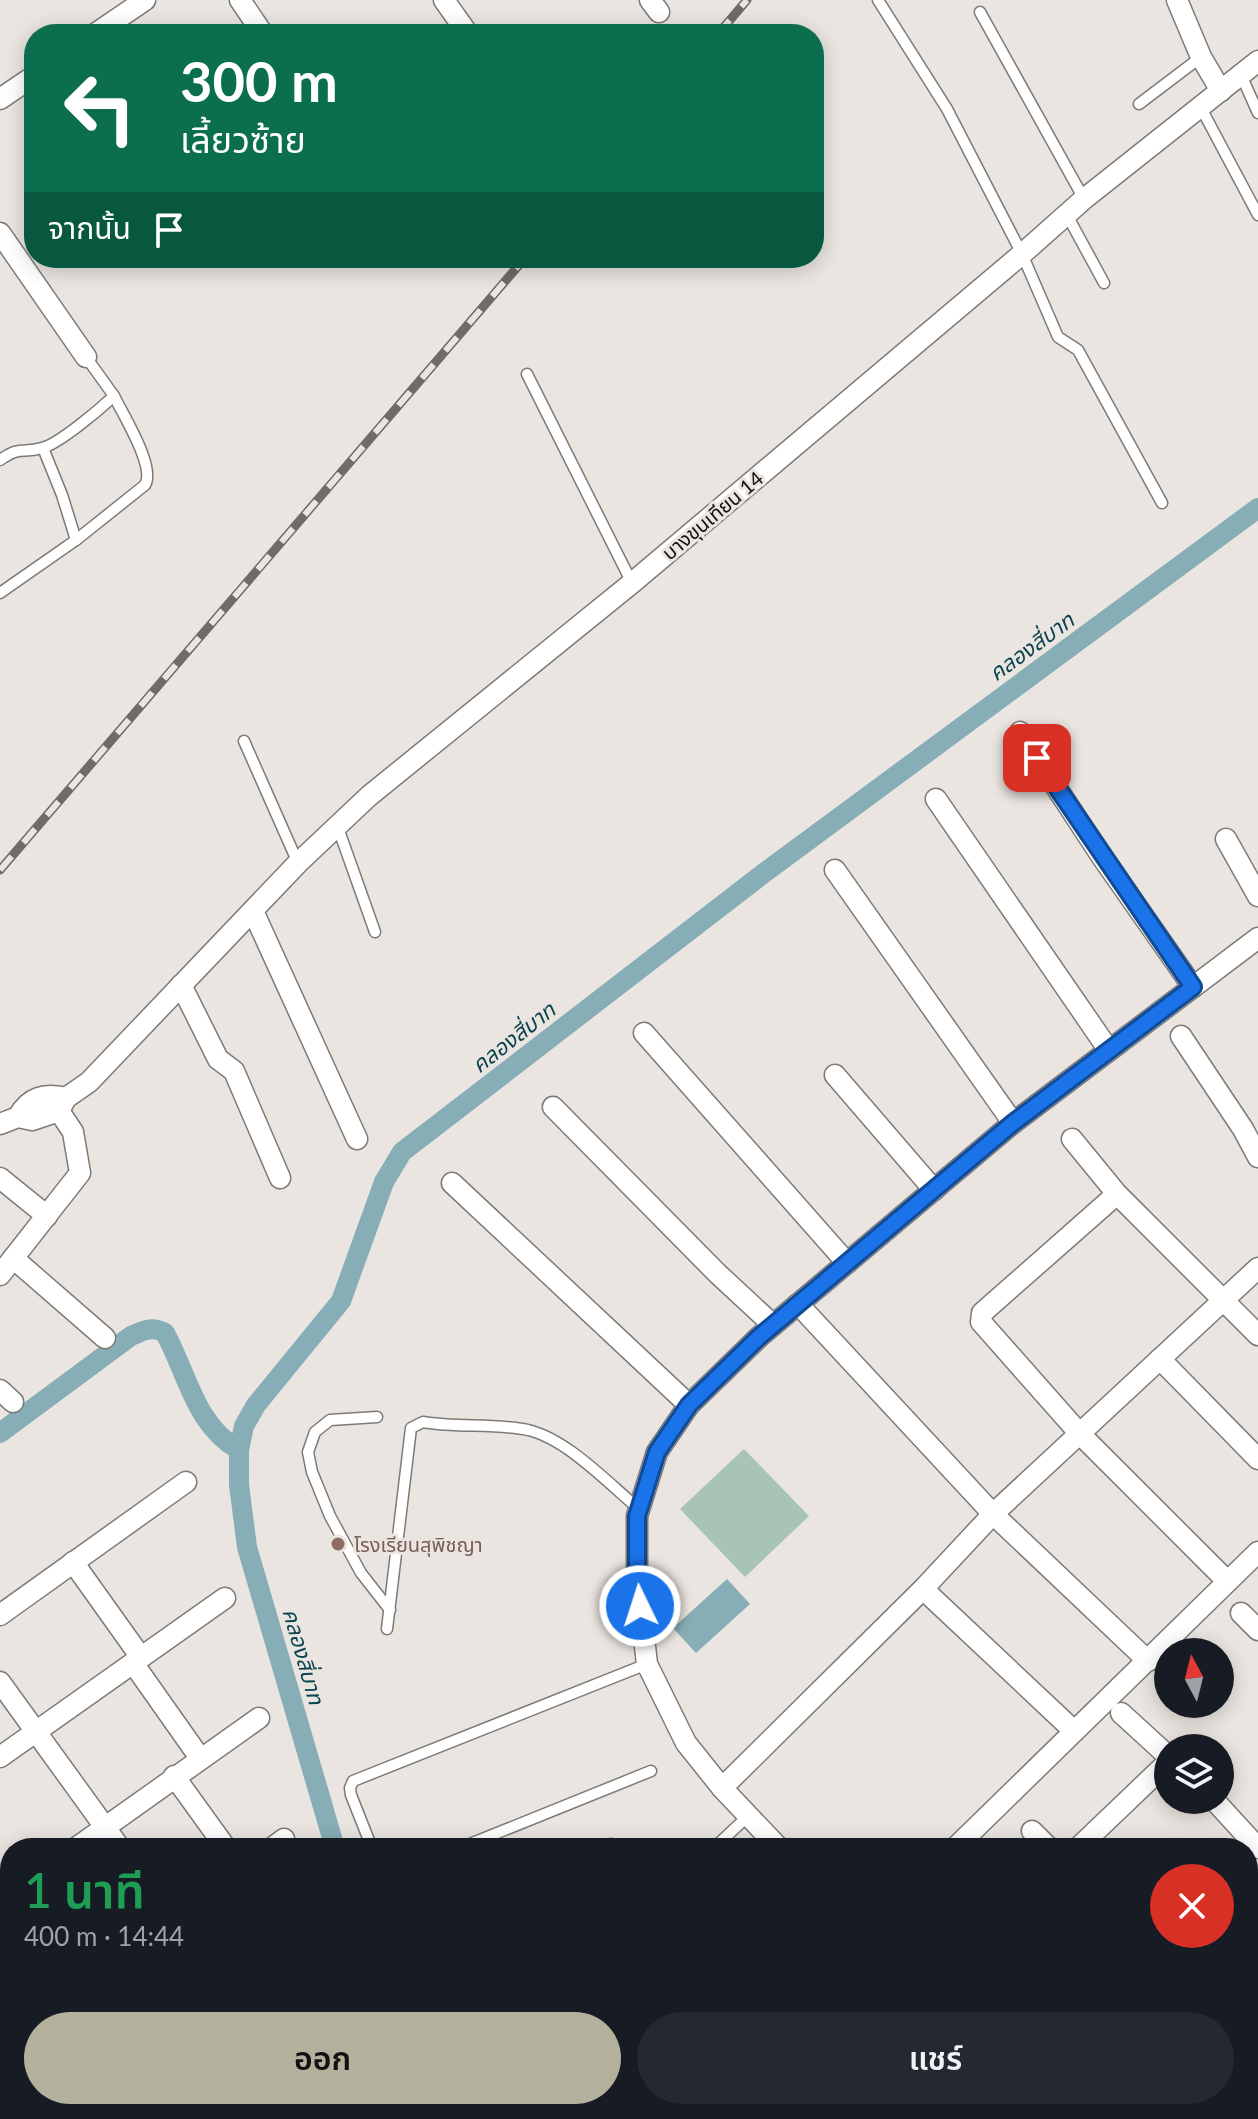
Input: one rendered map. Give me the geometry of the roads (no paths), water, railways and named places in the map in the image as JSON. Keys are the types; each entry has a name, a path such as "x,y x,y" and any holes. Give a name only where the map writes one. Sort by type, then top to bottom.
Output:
{"street":[{"path":"110,24 145,0"},
{"path":"240,0 256,24"},
{"path":"444,0 461,24"},
{"path":"1177,0 1201,57 1221,91"},
{"name":"บางขุนเทียน 14","path":"72,1096 298,863 381,786 632,583 1084,199 1258,61"},
{"path":"0,99 24,83"},
{"path":"0,233 24,268"},
{"path":"24,268 86,357"},
{"path":"1020,732 1193,987"},
{"path":"936,799 1108,1049"},
{"path":"1226,839 1258,896"},
{"path":"835,870 1013,1123"},
{"path":"253,911 357,1139"},
{"path":"769,1838 722,1788 686,1743 647,1664 637,1577 639,1509 657,1452 689,1405 773,1325 1013,1123 1258,938"},
{"path":"181,985 218,1059 234,1071 280,1178"},
{"path":"644,1033 847,1263"},
{"path":"1181,1036 1251,1125 1258,1157"},
{"path":"835,1075 934,1190"},
{"path":"0,1275 80,1173 73,1132 72,1096 32,1120 9,1121"},
{"path":"553,1107 773,1325"},
{"path":"1072,1139 1117,1194 1258,1335"},
{"path":"0,1178 47,1216"},
{"path":"452,1183 689,1405"},
{"path":"1117,1194 982,1313 983,1327 1080,1434 1227,1581"},
{"path":"13,1258 105,1338"},
{"path":"722,1788 923,1589 993,1514 1258,1268"},
{"path":"798,1304 993,1514 1148,1661"},
{"path":"1160,1359 1258,1459"},
{"path":"0,1615 186,1482"},
{"path":"965,1838 1258,1552"},
{"path":"73,1562 200,1758"},
{"path":"923,1589 1074,1731"},
{"path":"0,1757 225,1598"},
{"path":"1241,1613 1258,1630"},
{"path":"0,1682 113,1838"},
{"path":"1121,1713 1154,1743"},
{"path":"89,1838 259,1718"},
{"path":"1088,1838 1154,1775"},
{"path":"174,1776 219,1838"},
{"path":"1227,1814 1249,1838"},
{"path":"1032,1831 1039,1838"}],"lane":[{"path":"878,0 947,109 1022,254 1058,337 1078,350 1162,503"},
{"path":"980,12 1084,199"},
{"path":"1139,104 1201,57"},
{"path":"1241,75 1258,113"},
{"path":"1201,108 1258,215"},
{"path":"1067,215 1104,283"},
{"path":"0,593 76,540 149,479 147,465 114,396 86,357"},
{"path":"527,374 632,583"},
{"path":"0,460 22,449 43,448 88,419 114,396"},
{"path":"43,448 76,540"},
{"path":"244,741 298,863"},
{"path":"337,825 375,932"},
{"path":"377,1417 330,1420 315,1432 308,1452 312,1472 330,1516 361,1573 390,1610"},
{"path":"387,1629 411,1428 417,1423 528,1430 548,1437 639,1509"},
{"path":"368,1838 351,1795 353,1781 647,1664"},
{"path":"485,1838 651,1771"},
{"path":"725,1838 748,1816"}],"water":[{"path":"727,1579 750,1604 696,1653 673,1628"}],"waterway":[{"name":"คลองสี่บาท","path":"332,1838 247,1547 239,1485 239,1450 244,1426 256,1405 341,1301 384,1182 402,1152 764,873 1258,508"},
{"path":"0,1433 131,1336 152,1329 165,1333 194,1398 212,1427 239,1450"}],"railway":[{"path":"727,24 747,0"},
{"path":"0,870 516,268"}],"place":[{"name":"โรงเรียนสุพิชญา","path":"338,1544"}]}
